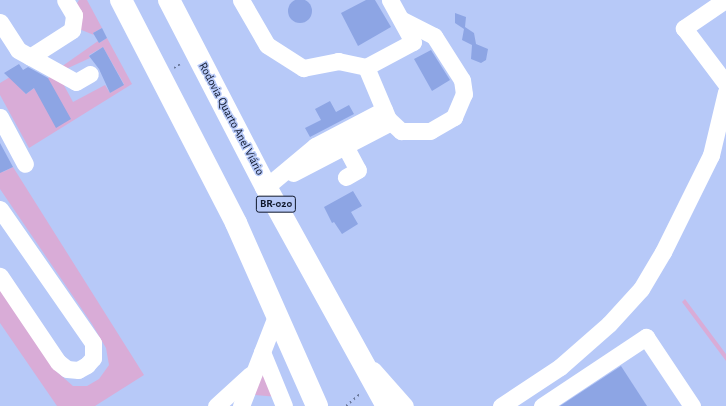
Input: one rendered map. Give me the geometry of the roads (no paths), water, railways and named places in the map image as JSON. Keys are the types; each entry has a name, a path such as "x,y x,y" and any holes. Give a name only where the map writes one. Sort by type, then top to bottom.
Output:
{"highway":[{"path":"121,0 236,223 317,406"},
{"name":"Rodovia Quarto Anel Viário","path":"169,0 266,187 387,406"}],"street":[{"path":"241,0 267,45 303,68 338,61 366,67 413,42 390,0"},
{"path":"725,0 684,28 726,84"},
{"path":"30,57 72,30 74,15 68,1"},
{"path":"366,67 387,116 401,131 430,131 454,117 464,94 462,80 434,36 400,19"},
{"path":"0,22 18,50 30,57 76,82 90,74"},
{"path":"501,406 560,367 609,324 641,288 663,252 711,155 726,92"},
{"path":"266,187 345,146 387,116"},
{"path":"266,187 315,146 387,116"},
{"path":"0,117 25,164"},
{"path":"345,146 358,170 346,177"},
{"path":"0,209 93,343 93,358 87,365 78,370 67,369 58,362 0,276"},
{"path":"241,406 276,316"},
{"path":"542,406 646,337 692,406"},
{"path":"262,352 284,406"},
{"path":"358,353 405,406"},
{"path":"216,406 242,384 255,369"}]}
